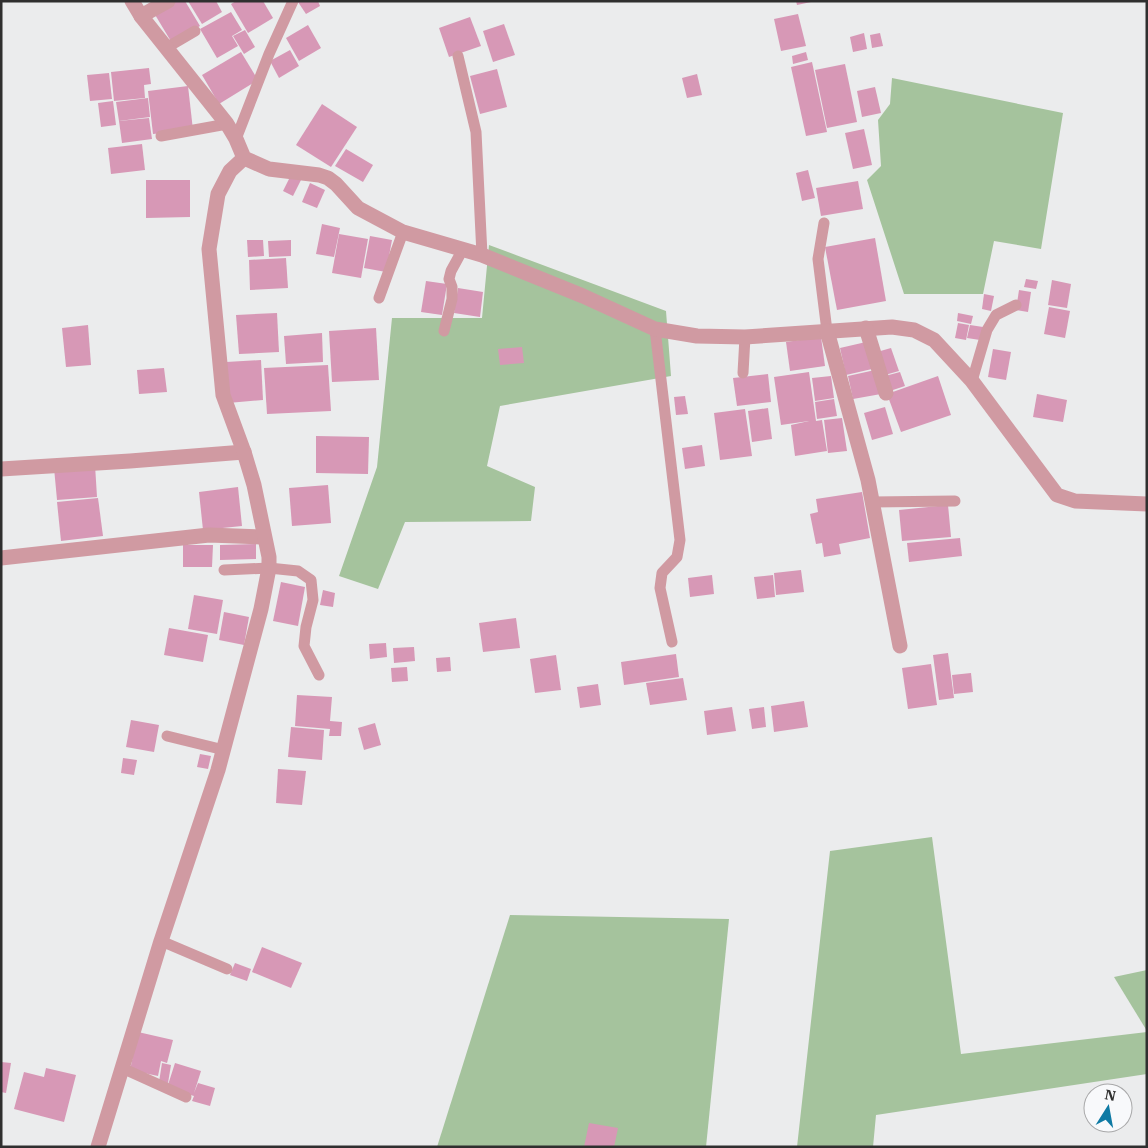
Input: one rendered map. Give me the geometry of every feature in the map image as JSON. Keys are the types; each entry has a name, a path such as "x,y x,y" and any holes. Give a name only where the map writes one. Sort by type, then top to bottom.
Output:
{"street":[{"path":"132,1 141,16 226,124 236,139 244,158 269,169 319,175 328,178 358,208 403,232 482,255 583,296 655,329 697,336 746,337 866,328 892,327 914,330 934,340 972,381 1057,495 1075,501 1147,504"},
{"path":"141,16 168,1"},
{"path":"98,1147 161,941 224,750 270,568 254,485 223,395 209,249 218,194 230,171 244,158"},
{"path":"866,328 886,394"},
{"path":"827,331 868,480 900,646"},
{"path":"1,469 244,452"},
{"path":"1,558 210,535 264,536"}],"lane":[{"path":"236,139 269,54 293,1"},
{"path":"166,48 195,31"},
{"path":"458,56 476,132 482,255"},
{"path":"161,136 226,124"},
{"path":"824,223 818,259 827,331"},
{"path":"378,298 403,232"},
{"path":"444,331 452,299 452,287 449,279 451,271 463,249"},
{"path":"972,381 987,330 996,315 1016,305"},
{"path":"655,329 680,540 677,557 662,573 660,588 672,642"},
{"path":"743,373 746,337"},
{"path":"872,502 955,501"},
{"path":"224,570 270,568 298,571 311,580 313,600 306,627 304,646 319,675"},
{"path":"167,736 224,750"},
{"path":"161,941 228,969"},
{"path":"122,1068 186,1097"}],"green space":[{"path":"892,78 1063,113 1041,249 994,241 983,294 904,294 867,180 881,166 878,120 890,104"},
{"path":"489,245 666,311 671,376 500,406 487,466 535,487 531,521 405,522 378,589 339,576 377,467 392,318 482,318"},
{"path":"932,837 961,1054 1147,1032 1147,1074 876,1115 873,1147 797,1147 830,851"},
{"path":"510,915 729,919 706,1147 437,1147"},
{"path":"1147,970 1147,1031 1114,977"}],"building":[{"path":"174,1 185,1 200,26 172,43 154,13"},
{"path":"188,1 216,1 222,12 202,24"},
{"path":"236,1 263,1 273,18 248,33 231,4"},
{"path":"318,1 320,6 306,14 298,2"},
{"path":"796,1 811,1 811,2 797,5"},
{"path":"231,12 242,30 232,36 238,46 217,58 200,29"},
{"path":"798,14 806,46 781,51 774,19"},
{"path":"470,17 481,46 449,57 439,28"},
{"path":"504,24 515,55 493,62 483,31"},
{"path":"308,25 321,48 299,61 286,38"},
{"path":"245,30 255,47 244,54 233,36"},
{"path":"864,33 867,49 853,52 850,37"},
{"path":"880,33 883,46 872,48 870,35"},
{"path":"290,50 299,66 279,78 270,61"},
{"path":"241,52 258,80 219,104 202,75"},
{"path":"806,52 808,60 793,64 792,56"},
{"path":"812,62 827,132 806,136 791,67"},
{"path":"845,64 857,122 827,128 815,70"},
{"path":"149,68 151,84 144,85 145,98 114,101 111,72"},
{"path":"497,69 507,107 480,114 470,76"},
{"path":"109,73 112,99 90,101 87,75"},
{"path":"697,74 702,95 687,98 682,78"},
{"path":"188,86 193,130 153,134 148,91"},
{"path":"875,87 881,113 862,117 857,91"},
{"path":"148,98 150,117 119,121 116,102"},
{"path":"113,101 116,125 101,127 98,103"},
{"path":"322,104 357,127 331,167 296,145"},
{"path":"149,118 152,139 122,143 119,121"},
{"path":"864,129 872,165 853,169 845,133"},
{"path":"142,144 145,170 111,174 108,148"},
{"path":"346,149 373,165 363,182 335,166"},
{"path":"808,170 815,198 802,201 796,173"},
{"path":"291,175 301,180 293,196 283,191"},
{"path":"146,180 190,180 190,217 146,218"},
{"path":"858,181 863,209 821,216 816,188"},
{"path":"310,183 325,190 317,208 302,202"},
{"path":"322,224 340,228 334,257 316,254"},
{"path":"339,234 368,239 361,278 332,273"},
{"path":"370,236 392,240 386,272 364,268"},
{"path":"875,238 886,301 837,310 825,247"},
{"path":"247,240 263,240 264,256 248,257"},
{"path":"291,240 291,256 269,257 268,241"},
{"path":"286,258 288,288 250,290 249,260"},
{"path":"1026,279 1038,281 1036,289 1024,287"},
{"path":"1052,280 1071,284 1067,308 1048,305"},
{"path":"426,281 447,284 442,315 421,312"},
{"path":"458,288 483,292 480,317 454,313"},
{"path":"1019,290 1031,292 1028,312 1016,310"},
{"path":"984,294 994,296 991,311 982,309"},
{"path":"1049,307 1070,311 1065,338 1044,334"},
{"path":"277,313 279,352 239,354 236,315"},
{"path":"958,313 973,316 971,324 957,321"},
{"path":"958,323 969,325 966,340 955,338"},
{"path":"88,325 91,365 66,367 62,328"},
{"path":"970,325 983,327 980,340 967,338"},
{"path":"376,328 379,380 332,382 329,331"},
{"path":"322,333 323,362 286,364 284,336"},
{"path":"821,337 825,366 790,371 786,342"},
{"path":"866,342 872,369 846,375 840,348"},
{"path":"522,347 524,363 500,365 498,349"},
{"path":"891,348 899,371 885,375 877,352"},
{"path":"993,349 1011,352 1006,380 988,377"},
{"path":"261,360 263,400 228,403 226,362"},
{"path":"328,365 331,411 267,414 264,368"},
{"path":"164,368 167,392 139,394 137,370"},
{"path":"875,370 881,394 853,399 848,376"},
{"path":"809,372 816,421 822,420 827,451 795,456 791,425 809,421 781,425 774,377"},
{"path":"900,372 905,386 890,391 885,376"},
{"path":"768,374 771,402 737,406 733,378"},
{"path":"831,376 834,398 815,401 812,378"},
{"path":"938,376 951,415 901,432 887,394"},
{"path":"1037,394 1067,400 1063,422 1033,417"},
{"path":"685,396 688,414 676,415 674,397"},
{"path":"834,399 837,416 817,419 815,402"},
{"path":"885,407 893,434 872,440 864,413"},
{"path":"768,408 772,439 752,442 748,411"},
{"path":"745,409 752,456 720,460 714,413"},
{"path":"842,418 847,451 828,453 824,420"},
{"path":"316,436 369,437 368,474 316,473"},
{"path":"702,445 705,466 685,469 682,448"},
{"path":"95,465 97,497 57,500 54,468"},
{"path":"328,485 331,523 292,526 289,488"},
{"path":"238,487 242,526 203,530 199,492"},
{"path":"862,492 870,538 839,544 841,554 824,557 822,543 816,544 810,514 818,512 816,499"},
{"path":"98,498 103,536 61,541 57,502"},
{"path":"948,505 951,537 902,541 899,510"},
{"path":"960,538 962,556 909,562 907,543"},
{"path":"256,544 256,559 220,560 220,545"},
{"path":"183,545 213,545 212,567 183,567"},
{"path":"801,570 804,592 776,595 774,573"},
{"path":"712,575 714,594 690,597 688,578"},
{"path":"773,575 775,597 757,599 754,577"},
{"path":"281,582 305,587 298,626 273,621"},
{"path":"323,590 335,593 333,607 320,605"},
{"path":"194,595 223,600 217,634 188,629"},
{"path":"224,612 249,617 244,645 219,640"},
{"path":"516,618 520,648 483,652 479,623"},
{"path":"169,628 208,635 203,662 164,655"},
{"path":"386,643 387,657 370,659 369,644"},
{"path":"414,647 415,661 394,663 393,648"},
{"path":"948,653 954,698 939,700 933,655"},
{"path":"676,654 679,677 624,685 621,662"},
{"path":"556,655 561,690 535,693 530,659"},
{"path":"450,657 451,671 437,672 436,658"},
{"path":"931,664 937,705 908,709 902,668"},
{"path":"407,667 408,681 392,682 391,668"},
{"path":"971,673 973,692 954,694 952,675"},
{"path":"683,678 687,700 650,705 646,683"},
{"path":"598,684 601,705 580,708 577,687"},
{"path":"297,695 332,697 330,721 342,722 341,736 329,736 330,729 295,726"},
{"path":"804,701 808,727 774,732 771,706"},
{"path":"732,707 736,731 707,735 704,711"},
{"path":"764,707 766,727 752,729 749,709"},
{"path":"131,720 159,725 154,752 126,747"},
{"path":"375,723 381,745 364,750 358,728"},
{"path":"291,727 324,730 322,760 288,757"},
{"path":"200,754 211,756 208,769 197,767"},
{"path":"123,758 137,760 134,775 121,773"},
{"path":"278,769 306,771 302,805 276,803"},
{"path":"262,947 302,963 291,988 252,972"},
{"path":"235,963 251,969 247,981 230,975"},
{"path":"138,1032 173,1040 167,1063 161,1061 158,1076 130,1070"},
{"path":"1,1062 11,1063 6,1093 1,1092"},
{"path":"162,1063 171,1065 168,1083 159,1082"},
{"path":"175,1063 201,1071 194,1093 198,1083 215,1088 210,1106 192,1101 194,1096 167,1088"},
{"path":"46,1068 76,1075 64,1122 14,1109 24,1072 44,1077"},
{"path":"589,1123 618,1128 614,1147 584,1147"}]}
